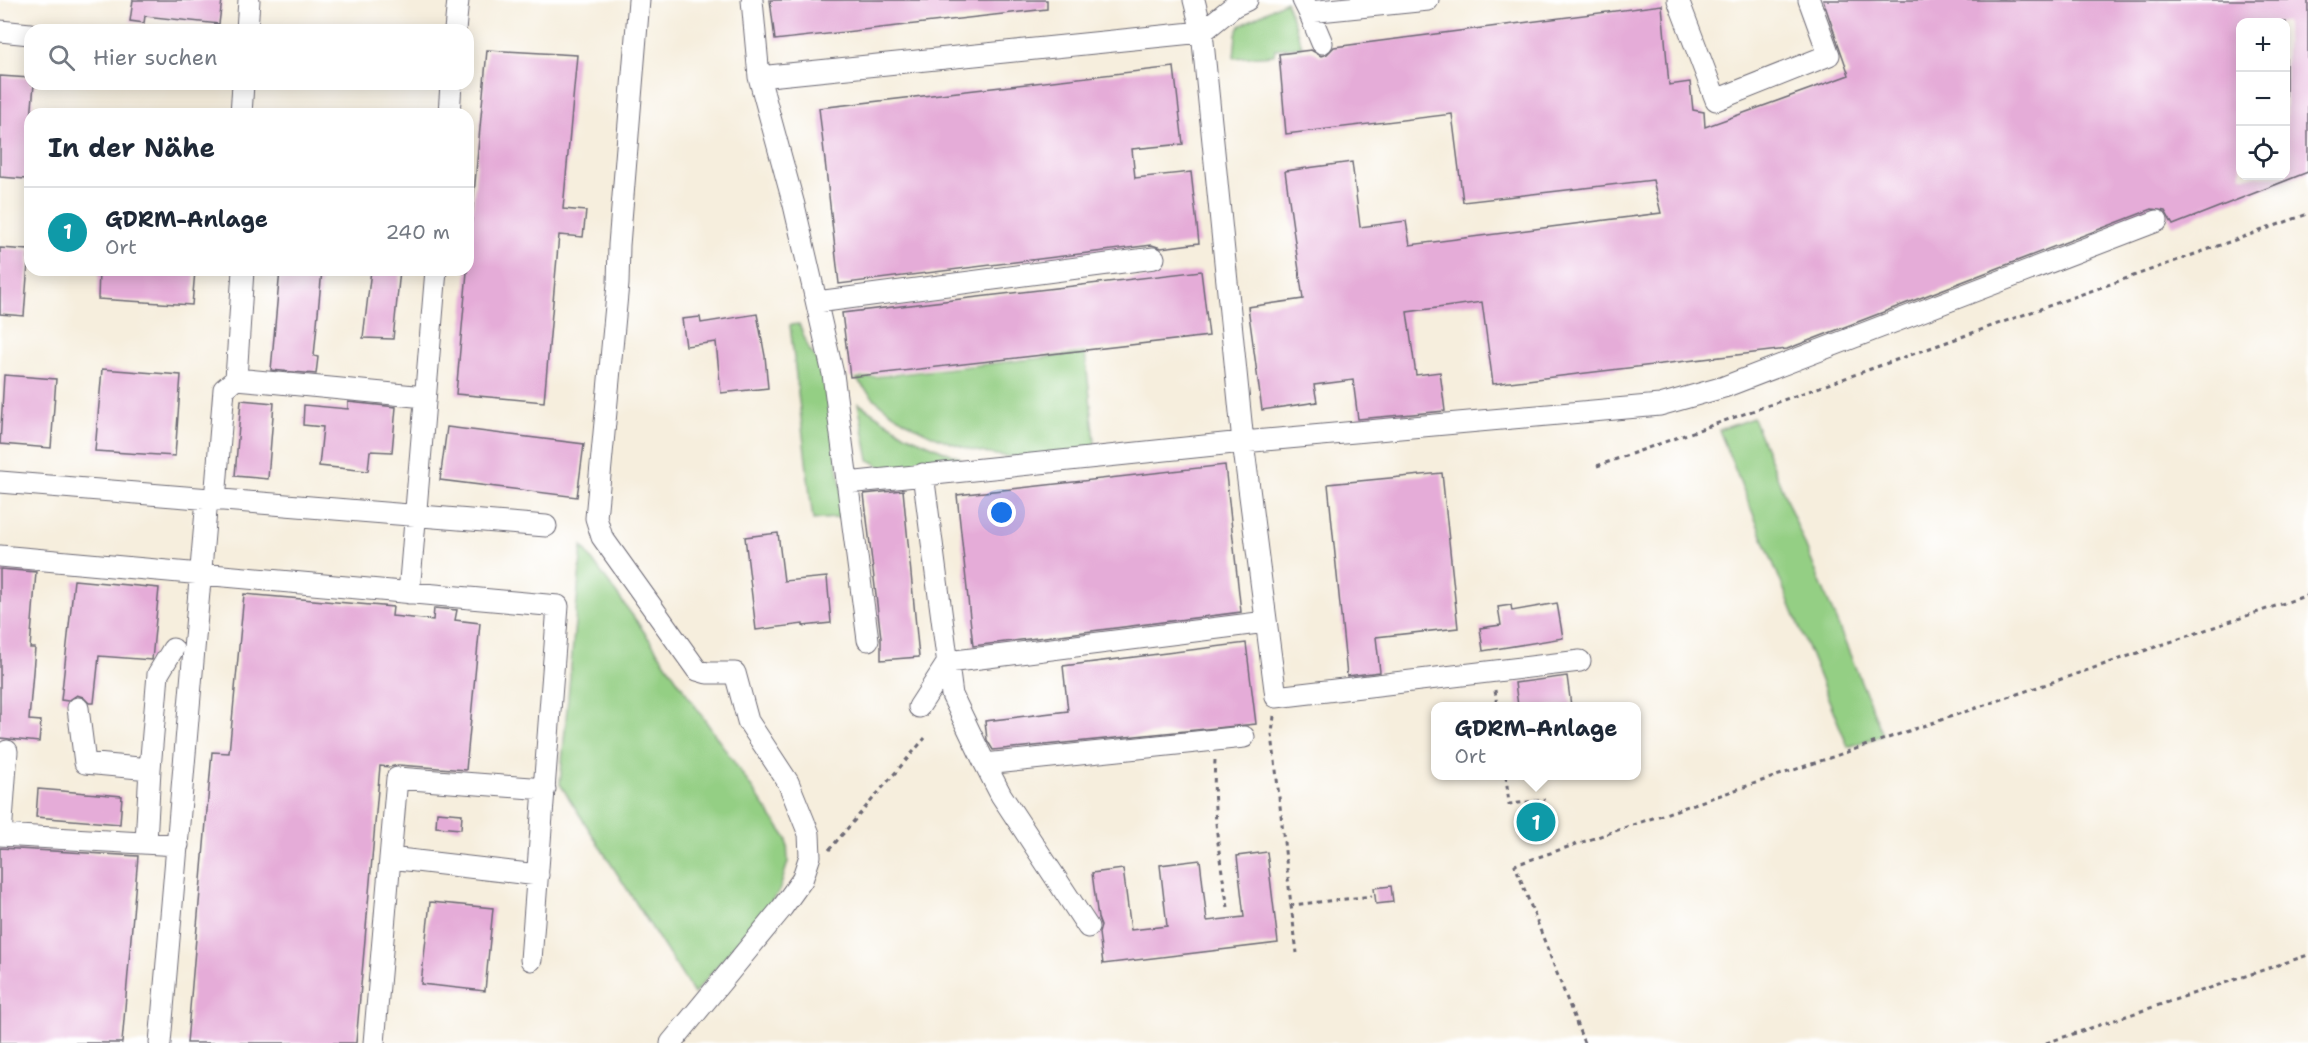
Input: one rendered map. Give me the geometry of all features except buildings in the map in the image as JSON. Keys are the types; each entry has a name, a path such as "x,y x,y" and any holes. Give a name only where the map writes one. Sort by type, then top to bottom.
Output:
{"lane":[{"path":"247,24 249,0"},
{"path":"456,24 458,0"},
{"path":"639,0 619,245 618,284 596,518 602,537 697,670 707,673 735,673 748,721 793,793 809,834 810,856 802,880 782,908 671,1043"},
{"path":"752,0 759,77 794,205 833,374 868,640"},
{"path":"1194,0 1202,32 1243,442 1276,697 1580,661"},
{"path":"759,77 1202,32 1234,6 1246,0"},
{"path":"1322,43 1306,6 1428,0"},
{"path":"1678,0 1716,100 1829,55 1809,0"},
{"path":"0,31 24,33"},
{"path":"241,108 243,90"},
{"path":"449,108 451,90"},
{"path":"847,483 1243,442 1659,405 1724,387 2157,221"},
{"path":"817,302 1154,258"},
{"path":"236,379 243,276"},
{"path":"409,593 435,276"},
{"path":"160,1043 200,574 224,389 236,379 425,397"},
{"path":"923,474 952,695 1001,795 1088,927"},
{"path":"0,482 546,526"},
{"path":"0,556 558,606 531,960"},
{"path":"948,662 1266,622"},
{"path":"146,842 158,674 173,649"},
{"path":"919,707 948,662"},
{"path":"78,708 85,763 150,769"},
{"path":"984,764 1244,737"},
{"path":"8,751 0,835 178,845"},
{"path":"374,1043 397,778 545,789"},
{"path":"390,858 538,875"}],"path":[{"path":"1597,466 2308,214"},
{"path":"1584,1043 1515,865 2308,595"},
{"path":"1276,697 1272,734 1297,953"},
{"path":"825,854 925,738"},
{"path":"1216,740 1214,773 1216,814 1222,877 1228,907"},
{"path":"1506,780 1509,804 1545,800"},
{"path":"1291,905 1372,896"},
{"path":"2046,1043 2308,955"}],"green space":[{"path":"1286,1 1302,46 1275,49 1274,55 1234,58 1236,35 1240,26"},
{"path":"799,324 809,349 825,371 845,517 813,520 790,325"},
{"path":"1085,353 1096,450 1046,456 995,455 933,436 890,411 856,379"},
{"path":"858,403 905,434 960,458 960,465 889,471 869,460"},
{"path":"1753,418 1883,735 1848,747 1719,430"},
{"path":"582,546 787,839 788,862 779,892 694,994 560,784"}],"place":[{"name":"GDRM-Anlage","path":"1536,822"}]}
